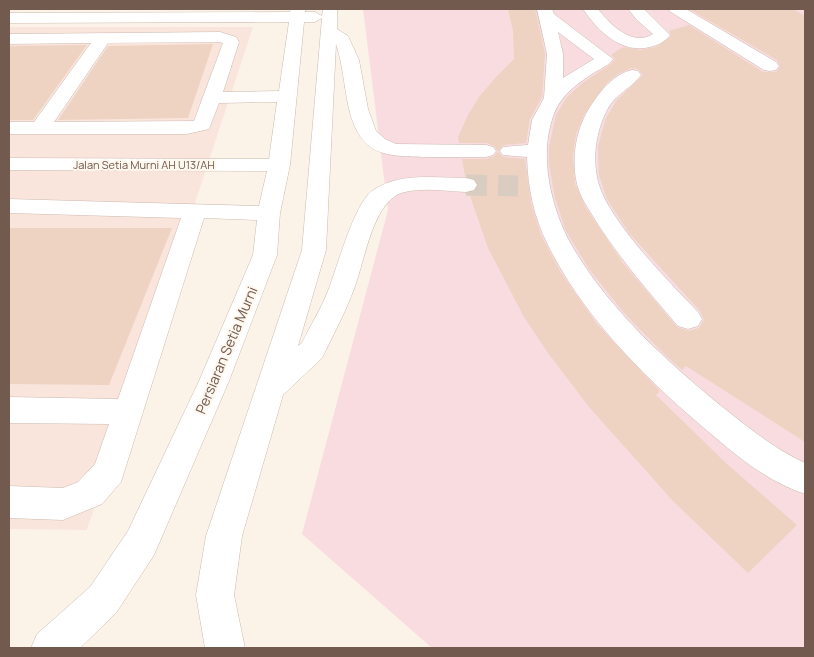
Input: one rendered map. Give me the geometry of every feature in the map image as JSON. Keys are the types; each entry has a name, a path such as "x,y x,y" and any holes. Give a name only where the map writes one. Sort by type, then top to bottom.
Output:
{"street":[{"path":"591,9 597,18 627,42 647,42 660,38 662,36 661,32 648,23 636,9"},
{"path":"676,9 770,66"},
{"path":"241,17 289,11"},
{"path":"9,18 98,18 161,13 241,17 289,11 329,19 342,39 350,60 359,109 367,133 378,143 392,150 486,151"},
{"name":"Persiaran Setia Murni","path":"51,648 104,600 141,544 214,381 265,255 269,213 279,165 292,52 289,11"},
{"path":"546,13 604,59 572,80 553,98 540,124 537,151 528,187 545,211 565,253 601,305 653,363 728,429 770,461 805,479"},
{"path":"546,13 555,62 553,98"},
{"path":"241,17 275,25 287,37 292,52"},
{"path":"83,38 98,18"},
{"path":"225,648 215,595 224,536 314,250 329,19"},
{"path":"9,38 220,37 231,42 205,121 202,125 196,127 25,128"},
{"path":"9,149 104,38"},
{"path":"632,75 611,91 599,107 592,122 585,153 588,186 614,231 649,277 688,319"},
{"path":"213,98 287,96"},
{"path":"510,151 537,151"},
{"name":"Jalan Setia Murni AH U13/AH","path":"9,164 279,165"},
{"path":"272,388 312,350 340,293 364,222 379,196 394,188 415,184 466,185"},
{"path":"9,206 269,213"},
{"path":"9,502 63,504 90,493 109,472 194,212"},
{"path":"9,410 128,412"}],"shaded area":[{"path":"363,9 805,9 805,648 432,648 302,534 388,210"},
{"path":"9,27 253,27 87,530 9,529"}],"building":[{"path":"508,9 535,9 545,54 542,97 530,119 526,143 503,145 498,152 503,157 525,159 531,203 541,235 561,273 597,324 660,391 656,395 728,465 797,525 748,573 673,501 589,407 548,353 524,317 488,248 469,193 476,191 479,184 474,178 465,176 462,159 487,159 494,156 498,151 494,146 487,143 459,143 458,137 479,97 514,59 513,31"},
{"path":"689,9 793,9 805,16 805,442 686,366 682,370 625,314 589,269 566,231 555,198 549,164 549,147 556,115 567,97 584,82 611,64 615,59 611,55 624,47 640,50 656,47 671,36 669,31 689,25 763,72 776,72 780,67 777,60","holes":["631,68 638,69 643,75 616,101 605,120 598,147 599,175 607,199 629,233 700,311 704,320 699,328 689,331 677,327 623,263 586,208 575,184 573,154 576,134 584,115 607,83 618,74"]},
{"path":"213,44 188,118 58,120 108,46"},
{"path":"87,45 33,120 9,120 9,46"},
{"path":"9,228 172,228 109,385 9,384"}],"tunnel":[{"path":"466,185 518,186"}]}
